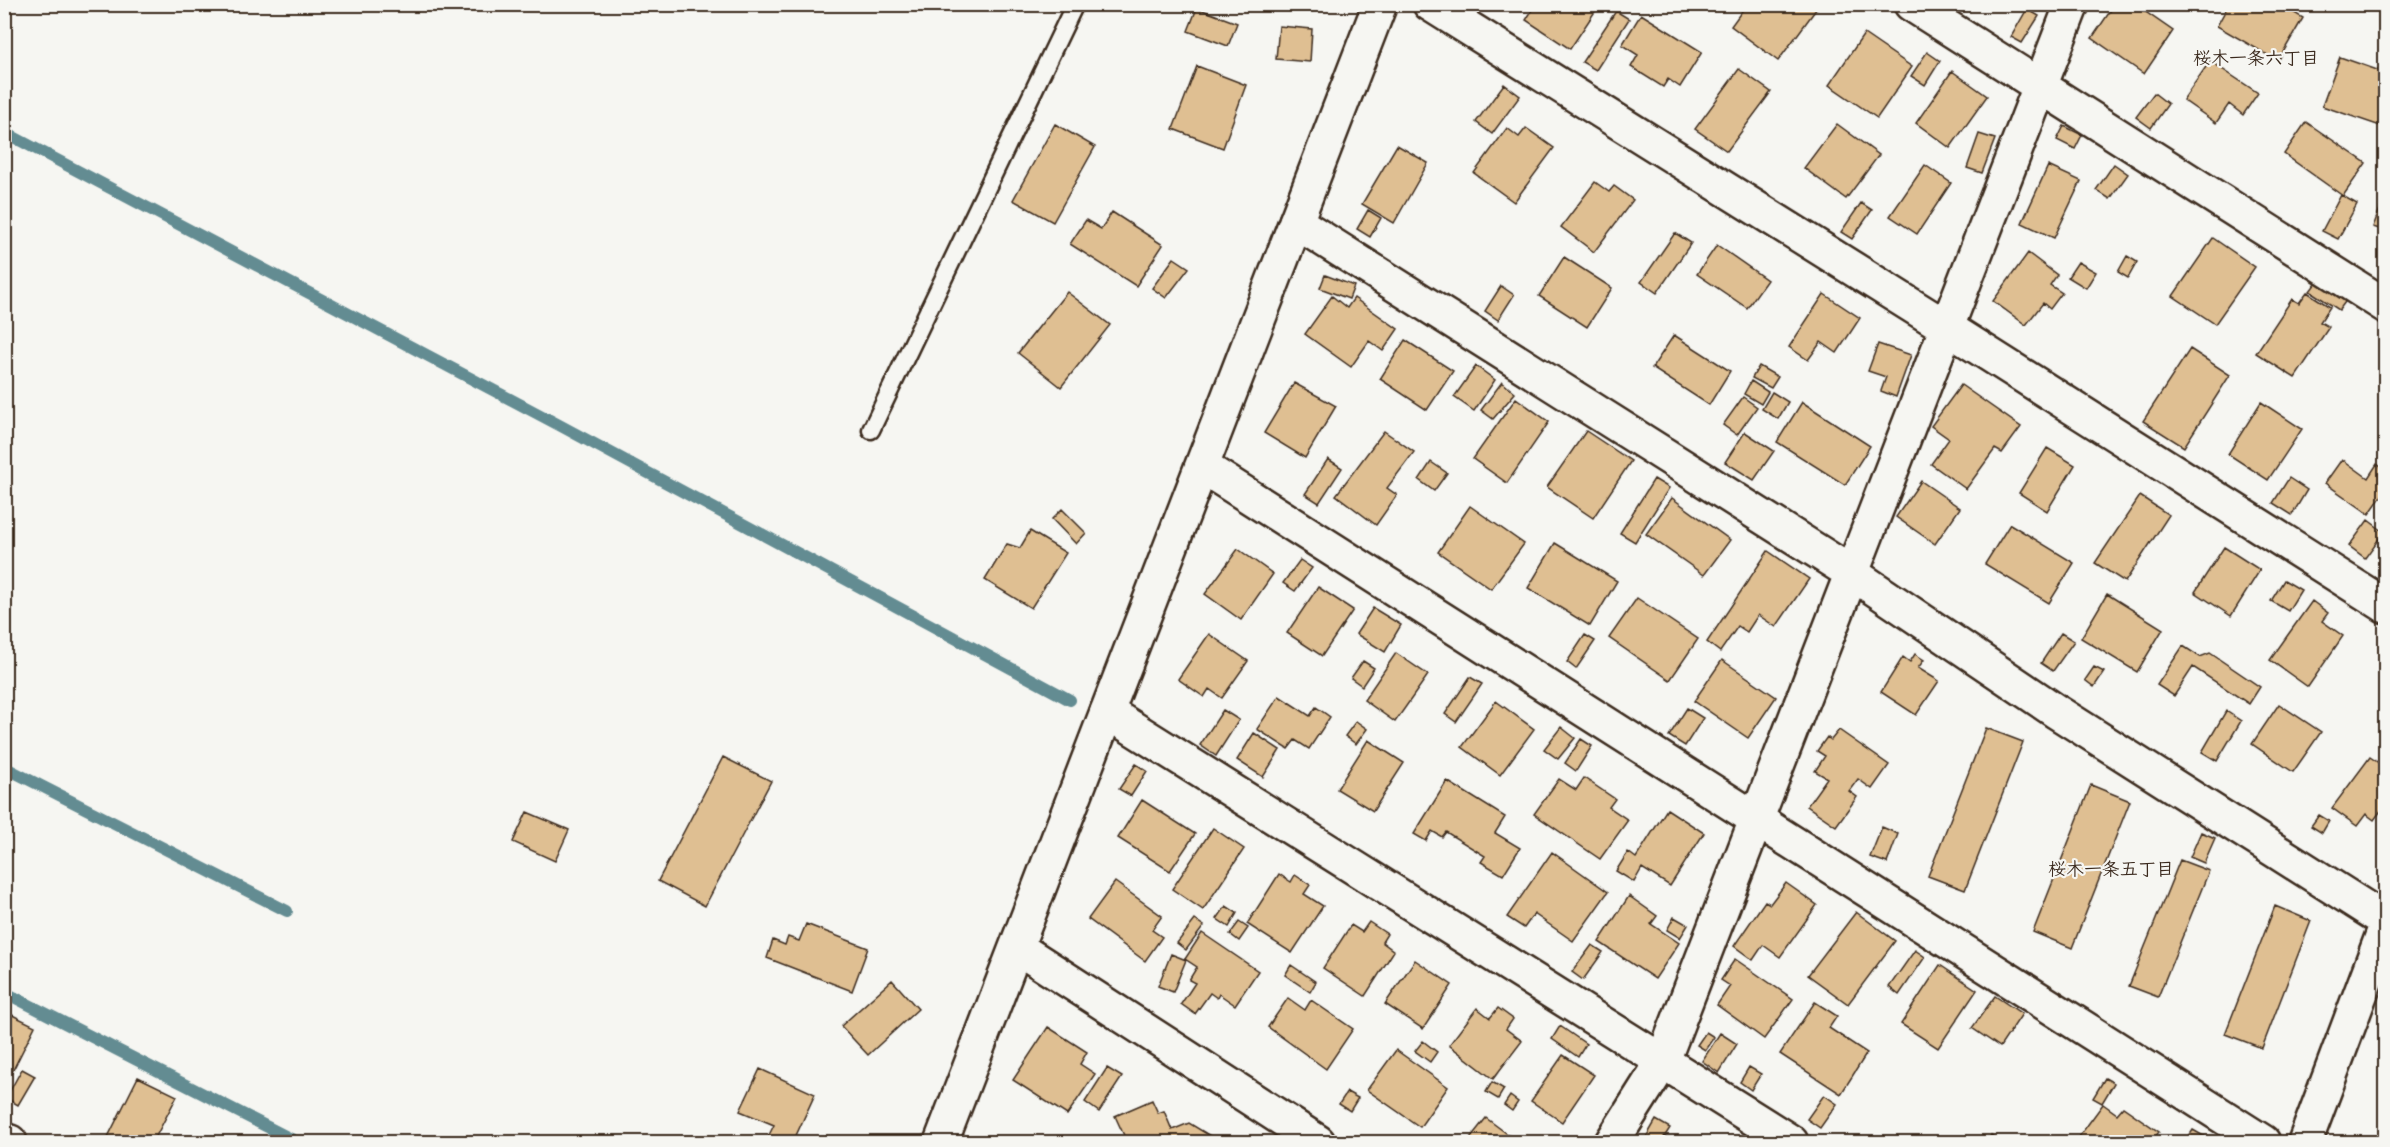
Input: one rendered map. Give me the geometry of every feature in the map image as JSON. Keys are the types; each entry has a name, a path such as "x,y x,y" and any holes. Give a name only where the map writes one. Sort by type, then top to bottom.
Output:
{"street":[{"path":"941,1143 1380,4"},
{"path":"1430,4 1946,327 2385,606"},
{"path":"1911,4 2385,306"},
{"path":"1612,1143 1662,1063 1758,821 1850,572 2042,86 2072,4"},
{"path":"1296,222 1850,572 2057,712 2385,921"},
{"path":"1203,467 2263,1143"},
{"path":"1107,712 1791,1143"},
{"path":"2305,1143 2385,926"},
{"path":"1017,948 1318,1143"},
{"path":"4,1140 10,1143"}],"lane":[{"path":"871,430 1075,4"}],"building":[{"path":"1536,4 1600,4 1570,49 1526,20"},
{"path":"1747,4 1820,4 1778,61 1731,26"},
{"path":"2115,4 2134,4 2173,31 2144,74 2092,38"},
{"path":"2229,4 2279,4 2303,18 2278,61 2217,26"},
{"path":"1197,8 1237,23 1228,46 1188,31"},
{"path":"2027,9 2039,16 2022,43 2011,37"},
{"path":"1616,11 1629,19 1596,70 1582,62"},
{"path":"1641,14 1702,52 1680,87 1668,79 1663,87 1631,67 1638,55 1622,45"},
{"path":"1279,26 1312,29 1310,62 1276,59"},
{"path":"1864,34 1912,67 1877,118 1829,85"},
{"path":"1927,52 1940,61 1925,85 1911,76"},
{"path":"2340,57 2386,73 2386,128 2322,106"},
{"path":"2210,61 2258,93 2243,115 2229,104 2216,123 2183,100"},
{"path":"1197,66 1246,85 1223,148 1173,129"},
{"path":"1739,69 1771,92 1727,151 1695,129"},
{"path":"1952,71 1987,96 1950,148 1916,123"},
{"path":"1504,84 1520,96 1492,134 1476,122"},
{"path":"2154,93 2168,104 2151,128 2136,117"},
{"path":"2306,122 2366,163 2343,196 2284,154"},
{"path":"1055,124 1095,147 1053,222 1013,200"},
{"path":"1837,124 1879,155 1846,199 1804,168"},
{"path":"2064,126 2082,135 2075,149 2057,140"},
{"path":"1507,128 1519,137 1526,128 1554,148 1514,202 1474,173"},
{"path":"1979,134 1995,139 1982,173 1967,168"},
{"path":"1397,145 1428,163 1394,223 1362,204"},
{"path":"2114,164 2128,174 2110,199 2096,190"},
{"path":"1925,165 1951,183 1917,234 1890,216"},
{"path":"2048,166 2081,181 2054,238 2022,223"},
{"path":"1595,182 1609,192 1614,186 1633,200 1594,252 1561,227"},
{"path":"2386,193 2386,231 2373,227"},
{"path":"2341,195 2357,204 2338,239 2322,231"},
{"path":"1861,203 1872,210 1852,239 1841,232"},
{"path":"1368,210 1381,218 1370,237 1357,229"},
{"path":"1112,212 1163,245 1136,286 1070,244 1086,220 1101,229"},
{"path":"1675,233 1691,243 1657,293 1641,282"},
{"path":"2213,238 2255,267 2215,324 2173,296"},
{"path":"1717,245 1767,280 1747,308 1697,274"},
{"path":"2028,253 2057,275 2050,285 2062,293 2050,309 2043,303 2026,325 1993,301"},
{"path":"2127,256 2137,262 2128,278 2118,272"},
{"path":"1564,257 1612,288 1587,327 1539,296"},
{"path":"1174,258 1189,268 1166,298 1152,288"},
{"path":"2078,262 2096,272 2086,288 2068,277"},
{"path":"1325,275 1354,286 1349,299 1320,288"},
{"path":"2319,279 2348,298 2339,310 2310,291"},
{"path":"1501,286 1514,295 1498,320 1485,311"},
{"path":"1067,292 1110,325 1061,387 1018,353"},
{"path":"2307,292 2330,307 2320,322 2329,327 2295,378 2256,353 2292,299 2299,303"},
{"path":"1824,294 1860,318 1837,353 1821,342 1808,360 1789,347"},
{"path":"1332,296 1347,308 1354,298 1398,329 1383,351 1369,341 1351,367 1305,334"},
{"path":"1674,335 1730,371 1709,405 1652,368"},
{"path":"1405,340 1453,371 1427,410 1380,379"},
{"path":"1878,344 1911,355 1896,397 1881,391 1886,377 1868,371"},
{"path":"2190,349 2230,375 2184,447 2143,421"},
{"path":"1476,366 1495,380 1474,411 1454,397"},
{"path":"1759,366 1778,377 1771,388 1752,378"},
{"path":"1751,381 1768,392 1761,404 1744,394"},
{"path":"1502,382 1515,393 1493,419 1481,410"},
{"path":"1294,383 1336,406 1305,458 1264,433"},
{"path":"1961,385 2021,427 2002,453 1995,449 1966,489 1931,464 1949,439 1931,426"},
{"path":"1772,392 1788,402 1778,419 1762,409"},
{"path":"1743,397 1757,407 1737,435 1723,425"},
{"path":"1516,398 1549,422 1507,483 1473,459"},
{"path":"1802,402 1870,446 1845,485 1777,442"},
{"path":"2261,402 2302,429 2268,480 2228,454"},
{"path":"1384,431 1414,452 1387,488 1397,495 1376,525 1336,495"},
{"path":"1586,431 1631,461 1593,518 1547,487"},
{"path":"1745,432 1774,451 1754,480 1725,462"},
{"path":"2047,448 2075,465 2047,511 2019,493"},
{"path":"1328,459 1342,468 1319,503 1305,494"},
{"path":"2342,459 2368,478 2377,464 2386,471 2386,490 2369,514 2325,483"},
{"path":"1431,462 1447,473 1434,491 1419,480"},
{"path":"2289,478 2307,490 2292,515 2273,503"},
{"path":"1654,479 1669,488 1635,542 1620,533"},
{"path":"1921,481 1960,508 1935,544 1896,517"},
{"path":"2140,496 2169,515 2125,582 2095,563"},
{"path":"1672,498 1730,540 1704,575 1646,534"},
{"path":"1470,506 1524,544 1491,589 1438,552"},
{"path":"1062,509 1086,533 1076,544 1052,519"},
{"path":"2368,520 2384,532 2365,558 2349,546"},
{"path":"2010,524 2074,563 2049,603 1985,564"},
{"path":"1030,531 1066,553 1031,608 985,580 1007,544 1020,548"},
{"path":"1555,543 1617,581 1590,626 1528,588"},
{"path":"2224,547 2260,570 2231,616 2195,592"},
{"path":"1238,549 1273,574 1241,620 1205,594"},
{"path":"1768,551 1809,579 1776,627 1758,615 1747,632 1738,626 1720,652 1707,642"},
{"path":"1300,560 1312,568 1295,591 1283,583"},
{"path":"2284,580 2301,590 2288,611 2271,601"},
{"path":"1318,587 1353,610 1322,656 1287,633"},
{"path":"2107,594 2163,629 2137,672 2081,638"},
{"path":"1637,598 1698,639 1670,680 1609,638"},
{"path":"2312,601 2328,613 2322,621 2343,636 2308,687 2270,660"},
{"path":"1373,608 1401,625 1385,652 1356,634"},
{"path":"2061,633 2074,641 2053,671 2041,663"},
{"path":"1209,634 1248,661 1222,698 1209,689 1204,697 1178,679"},
{"path":"1585,635 1595,641 1576,669 1567,662"},
{"path":"2183,646 2200,657 2210,653 2260,687 2249,704 2193,667 2174,696 2157,685"},
{"path":"1396,653 1428,675 1395,722 1364,700"},
{"path":"1915,654 1924,660 1918,668 1939,681 1916,715 1881,692 1903,657 1910,662"},
{"path":"1722,660 1776,697 1748,738 1694,701"},
{"path":"1363,661 1374,668 1362,686 1351,678"},
{"path":"2094,667 2104,672 2094,687 2085,680"},
{"path":"1470,677 1482,684 1456,722 1445,714"},
{"path":"1279,696 1310,716 1316,707 1330,717 1309,749 1295,740 1288,749 1257,729"},
{"path":"1496,701 1534,729 1500,775 1462,747"},
{"path":"2279,704 2321,732 2293,772 2252,744"},
{"path":"1687,708 1703,718 1685,746 1669,736"},
{"path":"1223,710 1239,720 1216,756 1200,745"},
{"path":"2226,711 2241,721 2217,761 2202,752"},
{"path":"1356,721 1367,729 1356,744 1345,736"},
{"path":"1561,727 1575,738 1558,759 1544,749"},
{"path":"1986,728 2023,742 1965,890 1928,876"},
{"path":"1839,730 1889,765 1872,789 1858,779 1849,791 1857,797 1836,826 1807,806 1827,778 1815,771 1825,756 1817,751 1827,737 1831,740"},
{"path":"1254,733 1280,750 1263,777 1237,760"},
{"path":"1581,739 1592,746 1576,771 1565,763"},
{"path":"1368,740 1404,763 1373,811 1337,789"},
{"path":"723,757 771,781 705,906 658,881"},
{"path":"2370,757 2386,768 2386,804 2374,820 2366,814 2357,826 2332,808"},
{"path":"1136,764 1147,771 1131,796 1119,789"},
{"path":"1584,778 1615,799 1609,807 1628,820 1600,859 1534,814 1559,779 1576,790"},
{"path":"1447,781 1505,817 1495,833 1520,848 1503,875 1481,862 1485,856 1446,832 1442,837 1432,831 1426,841 1414,834"},
{"path":"2091,785 2130,801 2072,948 2033,932"},
{"path":"1142,800 1195,834 1170,871 1118,838"},
{"path":"1667,809 1704,833 1670,886 1642,868 1634,882 1616,871 1628,852 1636,858"},
{"path":"527,812 569,830 555,861 513,842"},
{"path":"2319,815 2329,821 2322,833 2311,826"},
{"path":"1882,827 1898,834 1887,863 1870,857"},
{"path":"1213,828 1244,849 1203,910 1172,889"},
{"path":"2201,832 2215,838 2204,863 2190,857"},
{"path":"1552,852 1608,892 1573,941 1534,914 1524,928 1507,917"},
{"path":"2180,860 2209,871 2158,997 2129,986"},
{"path":"1279,874 1291,882 1295,875 1310,885 1304,894 1323,906 1292,953 1247,924"},
{"path":"1115,882 1162,916 1152,930 1162,937 1145,961 1088,919"},
{"path":"1786,883 1817,905 1780,957 1763,945 1753,960 1734,946 1765,901 1770,904"},
{"path":"1629,896 1657,916 1651,924 1679,943 1655,979 1599,942"},
{"path":"1226,906 1237,913 1229,927 1217,919"},
{"path":"2275,906 2311,921 2262,1048 2225,1034"},
{"path":"1856,912 1895,941 1848,1004 1808,975"},
{"path":"1674,917 1688,925 1680,938 1667,930"},
{"path":"1195,920 1204,926 1186,950 1177,943"},
{"path":"1239,922 1248,928 1239,941 1230,934"},
{"path":"1369,922 1387,934 1382,942 1394,951 1365,996 1323,968 1351,925 1362,932"},
{"path":"806,924 868,948 852,991 767,958 773,940 785,945 788,937 799,941"},
{"path":"1202,933 1258,971 1235,1005 1219,994 1217,998 1210,993 1195,1014 1181,1004 1195,983 1189,980 1197,967 1185,959"},
{"path":"1592,945 1603,952 1583,980 1572,972"},
{"path":"1915,950 1925,957 1899,995 1889,987"},
{"path":"1171,954 1186,960 1173,992 1158,986"},
{"path":"1735,959 1793,999 1764,1039 1717,1005 1730,986 1721,980"},
{"path":"1415,960 1452,985 1423,1029 1385,1004"},
{"path":"1291,965 1316,982 1310,992 1285,975"},
{"path":"1940,965 1977,990 1938,1048 1901,1024"},
{"path":"892,980 918,1009 868,1055 841,1026"},
{"path":"1995,996 2022,1014 2000,1047 1972,1028"},
{"path":"1288,998 1305,1010 1311,1000 1353,1029 1326,1069 1268,1027"},
{"path":"1815,1002 1837,1016 1829,1028 1867,1053 1841,1094 1780,1054"},
{"path":"1477,1008 1490,1018 1498,1008 1513,1019 1506,1029 1522,1041 1493,1079 1449,1045"},
{"path":"4,1011 35,1026 11,1074 4,1071"},
{"path":"1560,1026 1586,1044 1578,1057 1552,1039"},
{"path":"1048,1027 1087,1052 1080,1064 1095,1074 1067,1115 1013,1080"},
{"path":"1706,1032 1714,1037 1705,1050 1697,1045"},
{"path":"1720,1033 1737,1044 1719,1073 1702,1061"},
{"path":"1423,1041 1437,1052 1430,1062 1415,1051"},
{"path":"1396,1050 1448,1087 1420,1127 1367,1090"},
{"path":"1563,1055 1594,1075 1562,1122 1531,1101"},
{"path":"1749,1067 1761,1074 1751,1090 1740,1082"},
{"path":"1107,1068 1122,1077 1099,1112 1085,1102"},
{"path":"22,1069 35,1076 18,1105 6,1098"},
{"path":"760,1069 815,1094 793,1142 781,1142 768,1137 774,1125 740,1111"},
{"path":"138,1077 177,1096 153,1142 108,1142 106,1141"},
{"path":"2105,1078 2114,1083 2102,1103 2093,1098"},
{"path":"1492,1082 1504,1089 1498,1099 1486,1092"},
{"path":"1347,1092 1358,1098 1350,1111 1339,1104"},
{"path":"1824,1095 1837,1104 1820,1128 1807,1119"},
{"path":"1510,1096 1518,1102 1512,1111 1504,1105"},
{"path":"1152,1100 1158,1113 1164,1111 1172,1130 1189,1123 1217,1140 1216,1142 1127,1142 1115,1116"},
{"path":"2103,1104 2117,1114 2123,1107 2159,1132 2151,1142 2075,1142"},
{"path":"1486,1118 1518,1142 1467,1142"},
{"path":"1656,1120 1670,1128 1661,1142 1650,1142 1645,1139"},
{"path":"2193,1130 2214,1142 2185,1142"},
{"path":"1991,1135 2002,1142 1986,1142"}],"waterway":[{"path":"4,132 561,426 1070,700"},
{"path":"4,767 287,911"},
{"path":"4,992 297,1142"}],"district":[{"name":"桜木一条六丁目","path":"2256,58"},
{"name":"桜木一条五丁目","path":"2111,869"}]}
